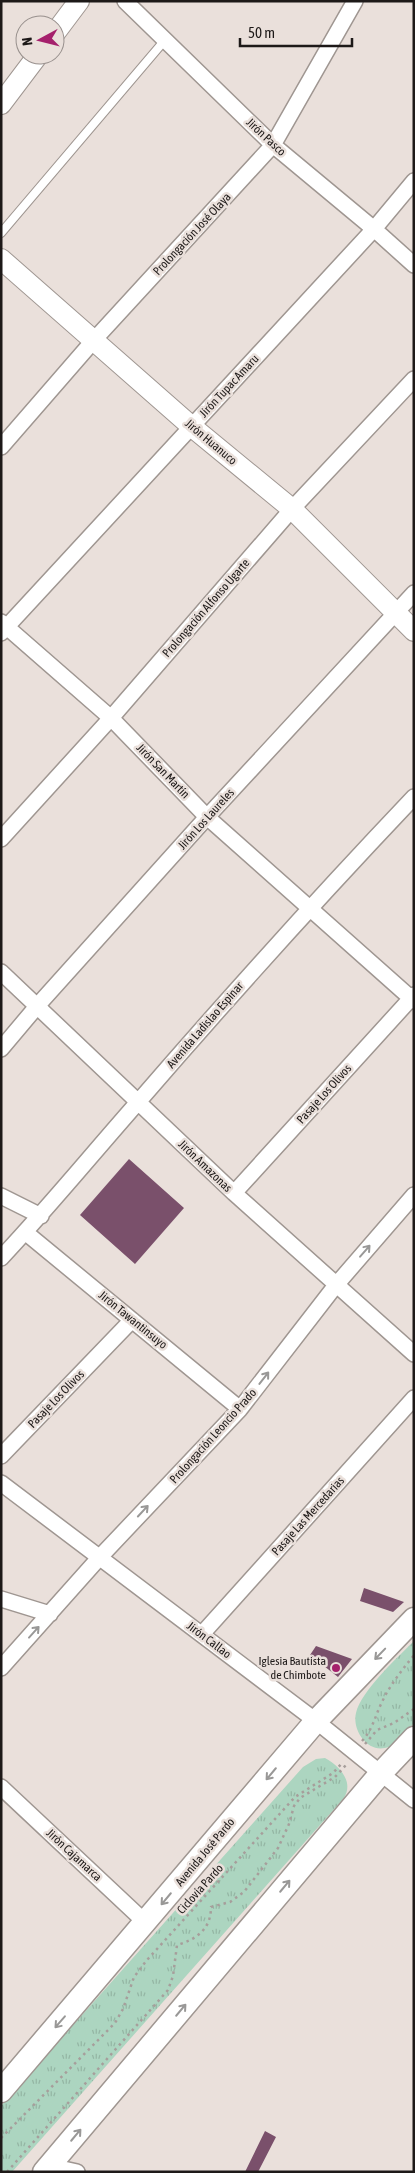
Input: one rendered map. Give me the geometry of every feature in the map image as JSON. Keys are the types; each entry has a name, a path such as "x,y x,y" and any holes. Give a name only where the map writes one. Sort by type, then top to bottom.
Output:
{"main road":[{"path":"65,20 79,1"},
{"path":"1,104 30,65"},
{"name":"Jirón Huanuco","path":"1,259 192,426 292,509 414,631"},
{"name":"Avenida José Pardo","path":"1,2091 146,1923 316,1721 414,1619"},
{"path":"47,2169 381,1773 414,1738"}],"street":[{"name":"Jirón Pasco","path":"125,1 273,145 374,229 414,266"},
{"name":"Prolongación José Olaya","path":"1,447 94,340 273,145 355,1"},
{"name":"Jirón Tupac Amaru","path":"3,628 374,229 414,181"},
{"name":"Prolongación Alfonso Ugarte","path":"1,839 111,718 292,509 414,379"},
{"name":"Jirón Los Laureles","path":"1,1049 38,1005 208,817 414,593"},
{"name":"Jirón San Martín","path":"3,628 111,718 208,817 413,998"},
{"name":"Avenida Ladislao Espinar","path":"1,1258 41,1216 310,906 414,797"},
{"name":"Jirón Amazonas","path":"2,974 38,1005 234,1193 414,1354"},
{"name":"Pasaje Los Olivos","path":"234,1193 413,998"},
{"name":"Prolongación Leoncio Prado","path":"1,1668 99,1558 240,1409 336,1285 414,1195"},
{"path":"1,1196 41,1216"},
{"name":"Jirón Tawantinsuyo","path":"25,1232 240,1409"},
{"name":"Pasaje Los Olivos","path":"1,1456 132,1320"},
{"name":"Pasaje Las Mercedarias","path":"202,1634 414,1398"},
{"name":"Jirón Callao","path":"1,1482 316,1721 414,1800"},
{"path":"1,1599 50,1614"},
{"name":"Jirón Cajamarca","path":"1,1787 146,1923"},
{"path":"47,2169 77,2172"}],"lane":[{"path":"1,233 165,40"}],"path":[{"name":"Ciclovía Pardo","path":"1,2138 115,2022 124,2010 134,1977 147,1960 295,1797 333,1773 355,1752 372,1728 380,1704 390,1686 414,1655"},
{"path":"6,2172 168,1990 173,1976 177,1945 191,1941 202,1932 211,1918 211,1907 230,1902 244,1892 260,1874 278,1848 289,1824 294,1806 300,1798 335,1777 355,1752 377,1730 394,1723 414,1709"}],"green space":[{"path":"414,1641 414,1723 393,1745 385,1748 372,1746 362,1738 356,1726 355,1719 359,1704 372,1685"},
{"path":"325,1758 336,1765 344,1775 347,1792 344,1798 12,2172 1,2172 1,2106 303,1767 316,1759"}],"building":[{"path":"129,1159 184,1208 135,1264 80,1215"},
{"path":"364,1588 404,1602 393,1612 360,1601"},
{"name":"Iglesia Bautista de Chimbote","path":"316,1646 352,1659 338,1677 310,1655"},
{"path":"265,2131 276,2137 258,2172 245,2172"}],"place":[{"name":"Iglesia Bautista de Chimbote","path":"336,1668"}]}
